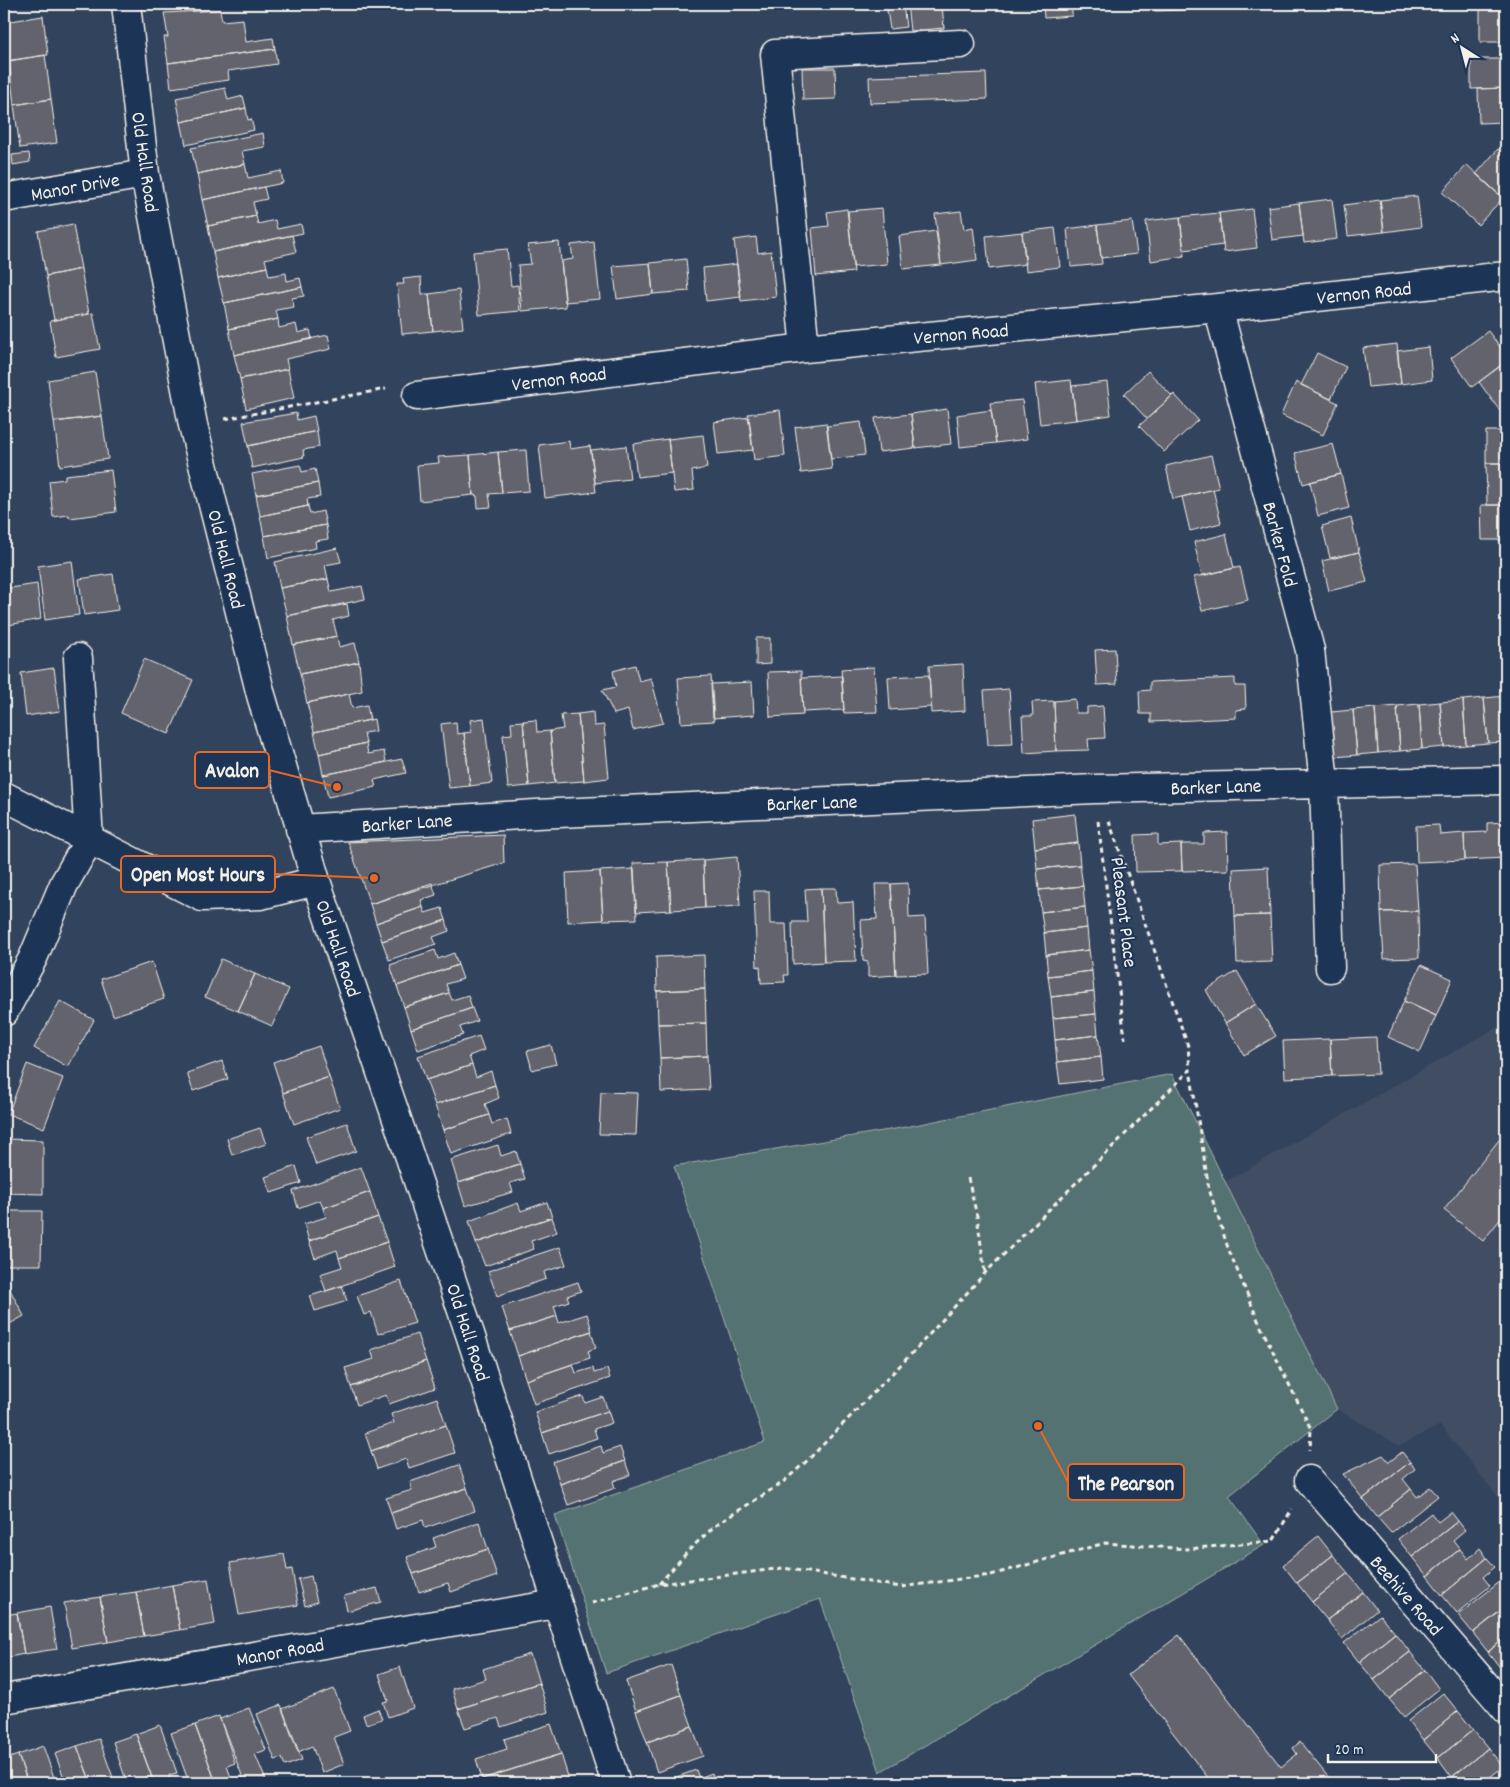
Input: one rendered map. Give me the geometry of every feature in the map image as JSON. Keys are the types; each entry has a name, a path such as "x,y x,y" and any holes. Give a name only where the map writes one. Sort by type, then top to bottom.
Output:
{"street":[{"name":"Old Hall Road","path":"126,4 146,174 193,424 261,695 316,882 470,1334 556,1604 616,1783"},
{"path":"805,348 775,54 961,44"},
{"name":"Manor Drive","path":"4,198 146,174"},
{"name":"Vernon Road","path":"417,396 805,348 1218,308 1506,276"},
{"name":"Barker Fold","path":"1218,308 1310,650 1324,783"},
{"path":"4,1012 33,958 64,884 89,840 78,658"},
{"name":"Barker Lane","path":"300,829 536,814 1096,797 1324,783 1506,780"},
{"path":"1324,783 1330,968"},
{"path":"4,796 202,896 261,895 316,882"},
{"name":"Beehive Road","path":"1308,1480 1506,1709"},
{"name":"Manor Road","path":"4,1699 556,1604"}],"path":[{"path":"193,424 400,387 417,396"},
{"path":"556,1604 585,1605 659,1584 783,1568 901,1587 991,1575 1105,1542 1187,1548 1273,1541 1308,1480 1311,1430 1260,1325 1228,1248 1208,1189 1188,1046 1160,959 1106,814 1096,797"},
{"name":"Pleasant Place","path":"1096,797 1125,1039"},
{"path":"659,1584 691,1548 716,1525 782,1483 808,1460 985,1273 1190,1070"},
{"path":"968,1178 977,1216 985,1273"}],"shaded area":[{"path":"1506,1022 1506,1507 1440,1425 1400,1446 1337,1409 1225,1182"}],"green space":[{"path":"1172,1074 1337,1409 1229,1496 1264,1545 880,1772 820,1599 606,1673 555,1515 765,1442 674,1166 895,1129"}],"building":[{"path":"179,4 230,4 230,5 180,10"},
{"path":"886,4 903,4 906,27 890,29"},
{"path":"907,4 942,4 944,28 910,31"},
{"path":"1043,4 1072,4 1072,16 1044,18"},
{"path":"1155,4 1184,4 1184,10 1155,11"},
{"path":"1480,4 1506,4 1506,5 1480,6"},
{"path":"1506,5 1506,42 1480,42 1480,6"},
{"path":"220,10 222,21 243,19 246,42 273,38 275,49 168,63 164,37 168,37 164,13"},
{"path":"43,16 48,55 5,61 4,22"},
{"path":"275,49 277,64 228,71 229,80 171,88 168,63"},
{"path":"45,55 51,99 14,105 9,61"},
{"path":"1471,59 1506,59 1506,88 1471,89"},
{"path":"802,68 835,68 836,99 803,100"},
{"path":"986,73 987,99 870,103 869,77"},
{"path":"225,88 228,100 243,96 246,108 181,122 176,98"},
{"path":"1506,88 1506,122 1479,123 1478,89"},
{"path":"51,99 57,143 20,148 14,105"},
{"path":"246,108 248,120 251,119 254,130 186,145 181,122"},
{"path":"263,133 265,147 242,151 245,164 197,174 191,148"},
{"path":"1498,149 1506,157 1506,187 1499,195 1476,174"},
{"path":"29,153 30,162 13,165 12,155"},
{"path":"245,164 248,178 281,171 283,183 202,200 197,174"},
{"path":"1467,165 1503,198 1478,225 1442,192"},
{"path":"264,187 267,199 253,202 256,216 208,226 202,200"},
{"path":"1417,196 1421,227 1384,232 1380,200"},
{"path":"1332,199 1337,239 1304,243 1299,203"},
{"path":"1380,200 1384,232 1348,236 1344,205"},
{"path":"1299,203 1303,236 1272,240 1268,207"},
{"path":"882,208 887,264 853,267 848,211"},
{"path":"847,209 854,272 816,276 812,228 829,226 827,212"},
{"path":"1252,209 1257,248 1224,252 1219,213"},
{"path":"961,211 964,229 973,227 977,260 941,265 935,214"},
{"path":"1219,213 1223,245 1184,250 1180,217"},
{"path":"256,216 258,224 275,220 277,229 301,224 303,233 213,252 208,226"},
{"path":"1180,217 1184,256 1151,261 1146,221"},
{"path":"1132,221 1137,254 1101,258 1097,225"},
{"path":"73,224 81,269 46,276 38,231"},
{"path":"1097,225 1102,264 1071,267 1067,229"},
{"path":"1055,228 1060,267 1026,271 1022,232"},
{"path":"936,231 941,265 903,269 899,236"},
{"path":"1022,232 1026,264 989,269 986,236"},
{"path":"292,235 296,252 265,259 267,267 218,278 213,252"},
{"path":"756,237 758,253 771,251 776,297 741,301 734,240"},
{"path":"559,242 566,307 522,311 518,265 531,264 528,245"},
{"path":"594,242 600,299 565,302 561,261 573,259 571,245"},
{"path":"507,249 511,286 518,285 520,311 479,315 473,252"},
{"path":"686,259 689,291 653,294 650,263"},
{"path":"650,263 653,294 617,299 613,266"},
{"path":"737,264 741,297 706,301 703,268"},
{"path":"267,267 269,276 286,273 287,281 300,278 302,287 224,303 218,278"},
{"path":"81,269 89,314 54,320 46,276"},
{"path":"421,277 422,294 429,294 433,331 402,334 397,284 404,284 403,279"},
{"path":"302,287 304,296 292,298 294,307 276,310 278,319 229,329 224,303"},
{"path":"459,290 463,328 433,331 429,294"},
{"path":"93,313 100,349 56,357 50,321"},
{"path":"278,319 279,328 296,324 298,333 310,330 312,339 234,355 229,329"},
{"path":"1488,331 1506,355 1506,362 1472,387 1451,358"},
{"path":"328,335 331,349 286,359 288,369 240,379 234,355"},
{"path":"1397,344 1401,384 1368,387 1363,348"},
{"path":"1429,347 1432,380 1401,384 1397,351"},
{"path":"1317,353 1346,367 1331,399 1301,385"},
{"path":"1505,362 1506,407 1500,411 1479,382"},
{"path":"288,369 294,398 246,409 240,379"},
{"path":"1148,371 1172,396 1147,419 1124,394"},
{"path":"95,372 102,416 54,422 48,380"},
{"path":"1071,380 1076,420 1040,424 1035,384"},
{"path":"1107,382 1111,415 1076,420 1072,386"},
{"path":"1296,382 1338,403 1323,435 1281,415"},
{"path":"1174,394 1198,420 1164,452 1139,426"},
{"path":"1022,400 1027,439 996,443 990,403"},
{"path":"947,409 951,444 915,448 911,414"},
{"path":"780,410 785,456 754,460 748,414"},
{"path":"991,410 996,443 960,447 957,415"},
{"path":"296,413 297,420 314,416 317,431 248,446 243,422"},
{"path":"911,414 915,448 879,452 875,418"},
{"path":"102,416 108,459 60,466 54,422"},
{"path":"749,417 753,450 718,454 714,422"},
{"path":"861,422 865,455 831,459 827,426"},
{"path":"826,423 832,469 801,473 795,427"},
{"path":"317,431 319,447 303,450 304,457 252,468 248,446"},
{"path":"1486,431 1506,431 1506,463 1486,463"},
{"path":"703,435 707,468 692,471 694,490 674,492 668,439"},
{"path":"668,439 672,473 637,477 633,444"},
{"path":"569,441 570,449 590,446 596,492 545,498 539,445"},
{"path":"1333,444 1341,474 1303,484 1295,453"},
{"path":"626,446 630,479 595,483 591,450"},
{"path":"526,450 529,491 502,493 498,452"},
{"path":"498,452 502,493 489,494 491,507 478,508 477,496 473,495 470,455"},
{"path":"470,455 473,495 420,501 417,465 439,463 438,457"},
{"path":"1211,455 1219,488 1173,499 1166,466"},
{"path":"1486,463 1506,463 1506,505 1487,505"},
{"path":"300,465 302,472 315,469 318,483 256,495 252,474"},
{"path":"111,470 116,512 70,518 69,515 53,517 49,481 65,479 65,475"},
{"path":"1341,474 1349,508 1318,516 1310,482"},
{"path":"318,483 320,497 307,499 308,506 260,516 256,495"},
{"path":"1213,489 1221,523 1190,531 1182,497"},
{"path":"1481,505 1506,505 1506,540 1482,540"},
{"path":"308,506 310,514 323,511 326,525 264,536 260,516"},
{"path":"1351,518 1359,552 1330,558 1322,526"},
{"path":"326,525 328,539 315,541 316,548 268,558 264,536"},
{"path":"1226,534 1234,568 1202,576 1194,542"},
{"path":"337,548 341,562 325,565 328,579 280,588 275,562"},
{"path":"1359,552 1367,582 1329,591 1322,561"},
{"path":"72,561 79,615 45,620 38,566"},
{"path":"1240,567 1248,600 1202,611 1194,577"},
{"path":"113,574 118,610 84,615 79,579"},
{"path":"328,579 331,592 362,586 365,599 287,616 280,588"},
{"path":"37,584 41,619 8,625 4,589"},
{"path":"347,604 349,616 333,620 337,636 293,645 287,616"},
{"path":"337,636 339,647 355,643 359,662 300,674 293,645"},
{"path":"756,638 770,638 770,664 756,665"},
{"path":"1115,649 1117,684 1097,685 1095,650"},
{"path":"144,659 193,680 169,734 121,713"},
{"path":"359,662 362,691 307,703 300,674"},
{"path":"963,664 965,711 931,713 929,666"},
{"path":"635,665 639,681 651,678 663,723 633,730 628,710 614,714 602,690 616,687 613,671"},
{"path":"874,667 877,712 844,713 841,669"},
{"path":"54,668 60,711 26,716 21,673"},
{"path":"801,671 803,715 770,717 768,672"},
{"path":"929,675 931,707 890,710 888,677"},
{"path":"711,676 714,721 681,723 678,678"},
{"path":"842,676 844,710 803,712 801,678"},
{"path":"1235,678 1235,686 1245,686 1246,709 1236,710 1236,718 1151,722 1151,714 1140,714 1139,691 1150,690 1150,682"},
{"path":"752,682 754,715 713,718 711,684"},
{"path":"1009,689 1013,744 988,745 984,691"},
{"path":"349,694 352,708 367,705 370,720 314,732 307,703"},
{"path":"1506,696 1506,742 1488,743 1484,698"},
{"path":"1484,698 1488,743 1466,745 1463,700"},
{"path":"1075,699 1076,713 1087,713 1087,707 1103,706 1105,738 1088,739 1089,750 1056,751 1054,701"},
{"path":"1463,700 1466,745 1444,747 1440,702"},
{"path":"1054,701 1056,751 1024,753 1022,716 1033,716 1032,702"},
{"path":"1440,702 1444,747 1422,749 1419,704"},
{"path":"1419,704 1422,749 1400,751 1397,706"},
{"path":"1397,706 1400,751 1378,753 1375,708"},
{"path":"1375,708 1378,753 1357,755 1353,710"},
{"path":"1353,710 1357,755 1335,757 1331,712"},
{"path":"593,712 594,726 604,725 609,778 584,781 578,714"},
{"path":"578,714 584,781 555,783 550,731 563,729 561,715"},
{"path":"484,718 492,783 470,786 464,733 472,732 470,720"},
{"path":"374,719 376,731 364,733 366,743 319,754 314,732"},
{"path":"536,720 537,732 550,731 555,783 529,786 523,721"},
{"path":"523,721 529,786 508,788 503,735 512,734 511,722"},
{"path":"456,722 457,734 464,733 470,786 449,788 441,724"},
{"path":"366,743 368,754 384,751 386,762 323,775 319,754"},
{"path":"402,759 406,773 374,780 376,787 328,797 323,775"},
{"path":"1075,814 1078,843 1035,848 1032,819"},
{"path":"1506,822 1506,858 1465,860 1464,833 1487,832 1487,823"},
{"path":"1439,825 1440,835 1464,833 1465,860 1417,862 1416,826"},
{"path":"1227,832 1228,870 1182,871 1181,844 1204,844 1204,833"},
{"path":"1158,834 1158,845 1181,844 1182,871 1136,872 1135,835"},
{"path":"503,835 504,863 370,904 348,842"},
{"path":"1078,843 1080,865 1037,869 1035,848"},
{"path":"737,857 740,906 705,908 703,860"},
{"path":"703,860 705,908 671,910 668,862"},
{"path":"668,862 671,910 636,912 633,863"},
{"path":"1415,864 1418,911 1381,912 1380,865"},
{"path":"1080,865 1083,886 1039,890 1037,869"},
{"path":"1268,867 1270,915 1235,916 1233,869"},
{"path":"634,869 637,919 603,920 600,871"},
{"path":"600,871 603,920 568,922 566,873"},
{"path":"432,883 436,895 421,900 423,907 376,923 370,904"},
{"path":"908,883 909,918 925,917 928,974 896,975 891,884"},
{"path":"875,884 891,884 896,975 868,977 868,962 863,961 861,920 877,919"},
{"path":"1083,886 1085,907 1041,912 1039,890"},
{"path":"821,888 824,962 793,964 792,922 807,922 805,889"},
{"path":"821,888 836,888 837,903 853,902 856,961 824,962"},
{"path":"754,891 769,891 770,924 786,924 788,975 784,975 785,982 761,983 760,966 757,967"},
{"path":"423,907 425,913 442,908 446,920 382,941 376,923"},
{"path":"1085,907 1087,928 1044,933 1041,912"},
{"path":"1418,911 1419,958 1384,959 1381,912"},
{"path":"1270,915 1272,962 1237,963 1235,916"},
{"path":"446,920 449,931 433,937 436,944 389,960 382,941"},
{"path":"1087,928 1089,950 1046,955 1044,933"},
{"path":"435,950 438,959 454,953 458,965 397,986 390,965"},
{"path":"1089,950 1092,971 1048,976 1046,955"},
{"path":"704,955 705,989 657,991 656,957"},
{"path":"221,959 255,974 238,1011 205,997"},
{"path":"152,962 164,999 113,1016 101,979"},
{"path":"458,965 463,979 446,984 449,993 404,1007 397,986"},
{"path":"1421,965 1452,979 1436,1016 1404,1001"},
{"path":"1092,971 1094,992 1051,997 1048,976"},
{"path":"1237,971 1256,1004 1225,1023 1206,990"},
{"path":"255,974 289,989 272,1026 238,1011"},
{"path":"705,989 706,1023 658,1024 657,991"},
{"path":"1094,992 1096,1014 1053,1018 1051,997"},
{"path":"449,993 452,1000 468,995 472,1008 411,1029 404,1007"},
{"path":"60,1001 94,1020 68,1067 34,1048"},
{"path":"1404,1001 1436,1016 1420,1052 1388,1037"},
{"path":"1256,1004 1276,1036 1244,1055 1225,1023"},
{"path":"472,1008 477,1021 460,1027 463,1035 418,1050 411,1029"},
{"path":"1096,1014 1098,1035 1055,1040 1053,1018"},
{"path":"706,1023 707,1056 660,1058 658,1024"},
{"path":"1098,1035 1101,1057 1057,1062 1055,1040"},
{"path":"479,1036 484,1050 469,1056 472,1065 426,1080 418,1056"},
{"path":"1376,1037 1378,1074 1332,1076 1330,1039"},
{"path":"1330,1039 1332,1076 1285,1078 1283,1041"},
{"path":"551,1045 556,1064 532,1070 527,1051"},
{"path":"319,1046 329,1077 283,1093 273,1062"},
{"path":"707,1056 709,1090 661,1092 660,1058"},
{"path":"1101,1057 1103,1079 1060,1084 1057,1062"},
{"path":"222,1061 228,1079 193,1091 187,1073"},
{"path":"27,1064 63,1078 44,1128 8,1114"},
{"path":"472,1065 476,1077 491,1071 495,1085 435,1105 426,1080"},
{"path":"329,1077 340,1108 294,1124 283,1093"},
{"path":"495,1085 499,1098 485,1104 489,1115 443,1130 435,1105"},
{"path":"601,1092 638,1093 636,1135 599,1134"},
{"path":"489,1115 492,1124 507,1119 511,1134 451,1154 443,1130"},
{"path":"347,1123 356,1151 316,1165 306,1137"},
{"path":"260,1128 266,1144 232,1155 227,1139"},
{"path":"1506,1131 1506,1212 1483,1241 1444,1210"},
{"path":"5,1139 43,1140 43,1194 4,1193"},
{"path":"498,1145 501,1156 516,1151 520,1164 458,1183 451,1160"},
{"path":"520,1164 525,1179 510,1183 513,1192 465,1206 458,1183"},
{"path":"296,1166 301,1183 271,1193 265,1177"},
{"path":"361,1167 370,1192 323,1208 320,1200 298,1208 293,1191"},
{"path":"370,1192 378,1217 309,1241 304,1224 326,1217 323,1208"},
{"path":"547,1202 552,1217 476,1243 469,1221 518,1203 521,1211"},
{"path":"4,1211 42,1211 41,1265 4,1265"},
{"path":"378,1217 387,1242 339,1258 337,1250 315,1258 309,1241"},
{"path":"552,1217 557,1232 531,1241 534,1249 485,1266 476,1243"},
{"path":"387,1242 395,1267 326,1291 320,1274 342,1267 339,1258"},
{"path":"560,1247 566,1265 544,1272 546,1279 497,1296 488,1271"},
{"path":"401,1281 415,1323 378,1334 371,1312 364,1315 357,1296"},
{"path":"6,1282 24,1316 4,1327 4,1283"},
{"path":"578,1282 581,1291 567,1296 569,1301 554,1306 557,1316 510,1331 502,1307"},
{"path":"342,1286 347,1301 315,1311 310,1296"},
{"path":"587,1314 592,1331 518,1356 510,1331 557,1316 559,1323"},
{"path":"591,1331 596,1348 588,1351 590,1358 526,1380 518,1356"},
{"path":"417,1334 426,1361 351,1387 345,1368 374,1359 371,1350"},
{"path":"426,1361 435,1388 389,1404 386,1395 357,1405 351,1387"},
{"path":"573,1364 576,1373 593,1368 594,1373 607,1369 610,1378 534,1404 526,1380"},
{"path":"583,1396 585,1403 603,1397 608,1411 542,1433 535,1412"},
{"path":"437,1398 446,1425 371,1451 365,1433 394,1423 391,1414"},
{"path":"608,1411 612,1423 594,1429 597,1438 549,1454 542,1433"},
{"path":"446,1425 455,1453 409,1468 406,1459 377,1469 371,1451"},
{"path":"601,1446 603,1453 620,1447 625,1461 560,1484 553,1462"},
{"path":"1402,1452 1410,1462 1363,1499 1343,1474 1383,1455 1389,1462"},
{"path":"625,1461 630,1475 613,1481 615,1488 568,1505 560,1484"},
{"path":"1410,1462 1415,1469 1403,1479 1411,1489 1377,1517 1363,1499"},
{"path":"459,1465 467,1488 391,1513 386,1498 412,1490 410,1482"},
{"path":"1430,1487 1438,1496 1391,1533 1377,1517 1411,1489 1417,1497"},
{"path":"467,1488 475,1511 425,1528 423,1520 396,1529 391,1513"},
{"path":"1451,1512 1458,1521 1412,1557 1398,1539 1431,1513 1438,1522"},
{"path":"1458,1521 1465,1530 1453,1540 1460,1549 1427,1576 1412,1557"},
{"path":"479,1522 488,1549 413,1574 407,1557 436,1547 433,1538"},
{"path":"1318,1536 1333,1555 1297,1583 1283,1565"},
{"path":"1480,1548 1487,1558 1442,1595 1427,1576 1460,1549 1468,1559"},
{"path":"488,1549 497,1576 451,1592 448,1583 419,1592 413,1574"},
{"path":"284,1554 287,1570 292,1569 298,1605 239,1615 230,1563"},
{"path":"1333,1555 1348,1573 1312,1602 1297,1583"},
{"path":"1487,1558 1495,1567 1483,1577 1490,1586 1457,1613 1442,1595"},
{"path":"1348,1573 1363,1592 1327,1620 1312,1602"},
{"path":"311,1576 317,1602 305,1606 298,1579"},
{"path":"1506,1577 1506,1606 1473,1633 1458,1615"},
{"path":"208,1579 215,1624 180,1630 172,1585"},
{"path":"172,1585 180,1630 144,1636 136,1592"},
{"path":"377,1588 381,1602 347,1611 344,1596"},
{"path":"136,1592 144,1636 108,1642 100,1597"},
{"path":"1363,1592 1377,1610 1342,1639 1327,1620"},
{"path":"100,1597 108,1642 72,1648 64,1603"},
{"path":"50,1607 57,1649 24,1654 17,1613"},
{"path":"1506,1607 1506,1637 1488,1652 1473,1633"},
{"path":"17,1613 24,1654 4,1658 4,1615"},
{"path":"1380,1615 1395,1633 1359,1662 1344,1643"},
{"path":"1395,1633 1410,1652 1374,1680 1359,1662"},
{"path":"1179,1635 1281,1767 1297,1754 1293,1748 1300,1742 1329,1778 1322,1783 1212,1783 1128,1675"},
{"path":"1506,1637 1506,1667 1502,1670 1488,1652"},
{"path":"1410,1652 1425,1670 1389,1699 1374,1680"},
{"path":"530,1654 539,1683 458,1709 452,1689 486,1679 483,1669"},
{"path":"671,1665 681,1695 636,1711 626,1681"},
{"path":"400,1667 413,1708 388,1717 383,1702 388,1701 379,1674"},
{"path":"1425,1670 1439,1689 1404,1717 1389,1699"},
{"path":"539,1683 548,1712 501,1727 498,1718 465,1728 458,1709"},
{"path":"334,1689 350,1731 334,1737 344,1764 322,1773 312,1746 298,1752 282,1709"},
{"path":"1443,1693 1458,1711 1423,1740 1408,1721"},
{"path":"681,1695 692,1726 647,1742 636,1711"},
{"path":"281,1705 302,1760 285,1766 282,1758 275,1760 257,1714"},
{"path":"249,1708 266,1750 255,1754 267,1783 245,1783 220,1719"},
{"path":"378,1709 382,1719 366,1724 363,1715"},
{"path":"1458,1711 1473,1730 1438,1758 1423,1740"},
{"path":"219,1716 235,1763 227,1766 233,1783 216,1783 195,1725"},
{"path":"551,1724 561,1754 482,1779 476,1759 507,1749 504,1739"},
{"path":"160,1725 177,1773 169,1775 171,1783 154,1783 136,1734"},
{"path":"195,1725 216,1783 198,1783 196,1778 188,1780 171,1733"},
{"path":"692,1726 703,1756 657,1772 647,1742"},
{"path":"1473,1730 1488,1748 1452,1777 1438,1758"},
{"path":"136,1734 154,1783 127,1783 113,1742"},
{"path":"99,1739 115,1783 91,1783 77,1746"},
{"path":"43,1746 56,1783 28,1783 18,1755"},
{"path":"77,1746 91,1783 66,1783 55,1754"},
{"path":"1488,1748 1503,1767 1482,1783 1457,1783 1452,1777"},
{"path":"561,1754 570,1783 484,1783 482,1779"},
{"path":"18,1755 28,1783 4,1783 4,1760"},
{"path":"696,1770 699,1778 712,1773 716,1783 660,1783"}],"place":[{"name":"Avalon","path":"337,787"},
{"name":"Open Most Hours","path":"374,878"},
{"name":"The Pearson","path":"1038,1426"}]}
